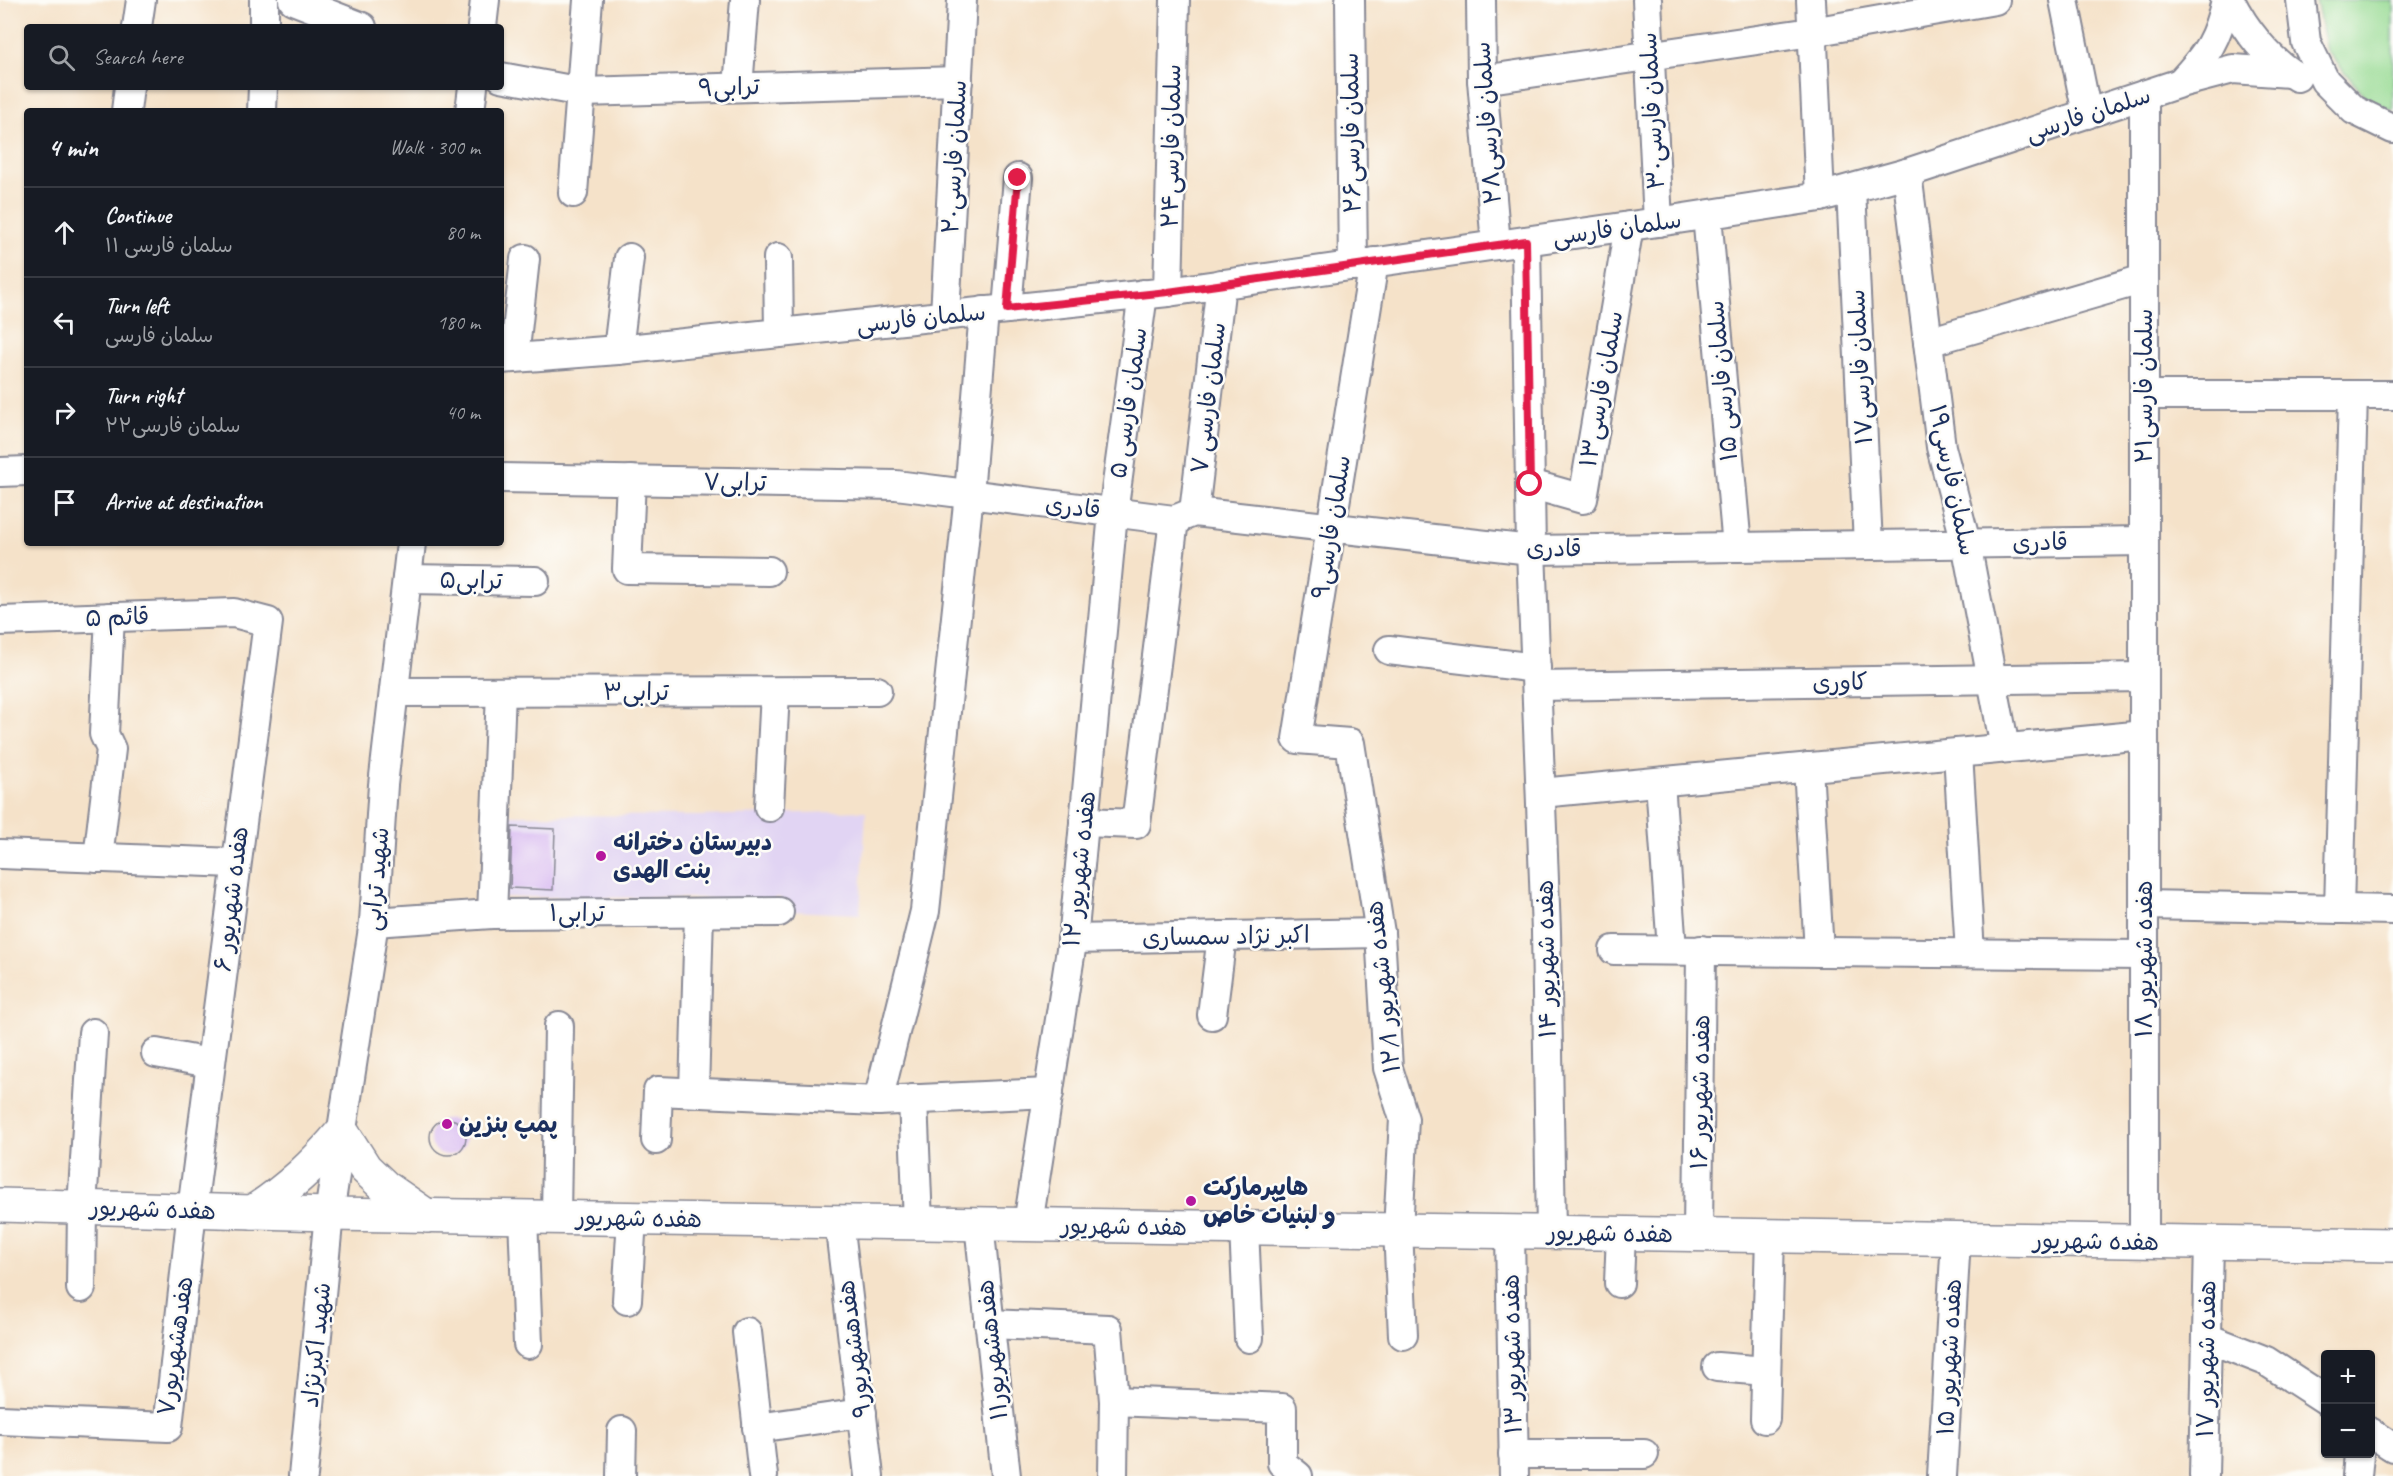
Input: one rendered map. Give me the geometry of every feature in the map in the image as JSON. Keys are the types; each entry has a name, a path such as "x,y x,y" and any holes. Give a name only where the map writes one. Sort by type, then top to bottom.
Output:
{"main road":[{"path":"253,1212 294,1183 316,1163 342,1132 365,1168 385,1187 427,1216"},
{"name":"هفده شهریور","path":"0,1210 82,1207 329,1215 2393,1245"}],"street":[{"path":"137,24 141,0"},
{"path":"264,0 264,24"},
{"path":"293,0 354,24"},
{"path":"482,24 486,0"},
{"path":"573,193 588,0"},
{"path":"738,87 744,0"},
{"name":"سلمان فارسی۲۰","path":"945,315 962,0"},
{"name":"سلمان فارسی۲۴","path":"1155,293 1174,0"},
{"name":"سلمان فارسی۲۶","path":"1350,0 1363,264"},
{"name":"سلمان فارسی۲۸","path":"1481,0 1482,80 1496,245"},
{"name":"سلمان فارسی۳۰","path":"1647,0 1658,222"},
{"path":"1811,0 1820,197"},
{"path":"1482,80 1812,32 1995,0"},
{"path":"2064,0 2087,114"},
{"path":"2228,0 2261,45 2289,73 2393,129"},
{"path":"2180,83 2202,59 2219,31 2228,0"},
{"path":"2301,0 2306,42 2325,81 2354,110"},
{"name":"سلمان فارسی","path":"507,358 618,350 1155,293 1820,197 1907,174 2180,83 2233,69 2289,73"},
{"name":"ترابی۹","path":"504,77 582,92 958,81"},
{"path":"126,108 129,90"},
{"path":"262,90 262,108"},
{"path":"470,108 473,90"},
{"name":"سلمان فارسی۲۱","path":"2144,95 2144,677"},
{"name":"سلمان فارسی۱۹","path":"1907,174 1941,447 1966,543 2005,748"},
{"path":"878,1101 925,911 969,494 995,310 1018,178"},
{"name":"سلمان فارسی۱۷","path":"1851,189 1868,545"},
{"name":"سلمان فارسی ۱۵","path":"1707,214 1737,547"},
{"name":"سلمان فارسی۱۳","path":"1530,484 1583,499 1629,226"},
{"name":"هفده شهریور ۱۴","path":"1526,241 1531,550 1546,931 1551,1232"},
{"path":"618,350 629,258"},
{"path":"778,258 778,333"},
{"path":"507,358 525,259"},
{"name":"سلمان فارسی۹","path":"1350,743 1297,739 1331,527 1363,264"},
{"path":"1928,342 2144,279"},
{"name":"سلمان فارسی ۷","path":"1084,822 1136,824 1221,284"},
{"name":"سلمان فارسی ۵","path":"1113,513 1155,293"},
{"path":"2339,909 2353,395"},
{"path":"2144,396 2393,395"},
{"path":"0,472 24,471"},
{"name":"ترابی۷","path":"504,478 896,485 969,494"},
{"path":"630,480 627,569 769,571"},
{"name":"قادری","path":"969,494 1113,513 1331,527 1531,550 2144,541"},
{"name":"هفده شهریور ۱۲","path":"1028,1224 1072,939 1113,513"},
{"name":"شهید ترابی","path":"329,1215 374,922 383,785 411,546"},
{"name":"ترابی۵","path":"407,579 535,581"},
{"name":"قائم ۵","path":"0,621 234,613"},
{"name":"هفده شهریور ۶","path":"192,1210 235,863 268,622 234,613"},
{"path":"98,858 111,748 104,734 110,617"},
{"name":"کاوری","path":"1389,650 1536,677 1992,680 2144,677"},
{"name":"هفده شهریور ۱۸","path":"2144,677 2144,1241"},
{"name":"ترابی۳","path":"394,692 877,691"},
{"path":"492,914 501,692"},
{"path":"769,807 775,692"},
{"path":"1541,793 2144,735"},
{"name":"هفده شهریور ۱۲/۱","path":"1350,743 1380,933 1388,1068 1404,1119 1398,1230 1403,1335"},
{"path":"1958,753 1970,953"},
{"path":"1808,767 1819,952"},
{"path":"1660,782 1672,950"},
{"path":"0,854 235,863"},
{"path":"2144,905 2393,910"},
{"name":"ترابی۱","path":"374,922 492,914 779,912"},
{"path":"694,1092 699,913"},
{"name":"اکبر نژاد سمساری","path":"1072,939 1380,933"},
{"path":"1212,1015 1222,936"},
{"path":"1614,950 2144,955"},
{"name":"هفده شهریور ۱۶","path":"1698,1234 1701,950"},
{"path":"556,1217 559,1026"},
{"path":"81,1288 82,1207 93,1033"},
{"path":"156,1053 210,1063"},
{"path":"656,1140 658,1091 878,1101 1049,1093"},
{"path":"913,1099 918,1222"},
{"name":"هفدهشهریور۷","path":"0,1420 168,1427 192,1210"},
{"name":"شهید اکبرنژاد","path":"303,1476 329,1215"},
{"path":"523,1217 528,1344"},
{"path":"627,1300 632,1218"},
{"name":"هفدهشهریور۹","path":"840,1221 869,1476"},
{"name":"هفدهشهریور۱۱","path":"979,1224 1006,1476"},
{"path":"1244,1228 1249,1338"},
{"name":"هفده شهریور ۱۳","path":"1510,1232 1513,1465"},
{"path":"1619,1283 1620,1233"},
{"path":"1765,1419 1770,1236"},
{"name":"هفده شهریور ۱۵","path":"1942,1476 1956,1239"},
{"name":"هفده شهریور ۱۷","path":"2204,1476 2209,1242"},
{"path":"989,1324 1108,1329 1114,1401 1113,1476"},
{"path":"747,1332 763,1476"},
{"path":"2207,1338 2266,1361 2321,1397"},
{"path":"1717,1367 1766,1371"},
{"path":"1114,1401 1282,1408 1282,1463 1298,1476"},
{"path":"757,1428 861,1413"},
{"path":"621,1476 622,1431"},
{"path":"2375,1435 2393,1447"},
{"path":"1513,1465 1644,1454"},
{"path":"2357,1476 2359,1458"}],"shaded area":[{"path":"866,811 860,914 789,911 779,897 764,902 700,898 502,897 502,815 700,816"}],"green space":[{"path":"2316,0 2393,0 2393,111 2367,99 2327,51"}],"building":[{"path":"512,827 555,829 553,890 510,888"},
{"path":"448,1119 460,1125 466,1137 460,1149 448,1155 436,1149 430,1137 436,1125"}],"place":[{"name":"دبیرستان دخترانه بنت الهدی","path":"601,856"},
{"name":"پمپ بنزین","path":"447,1124"},
{"name":"هایپرمارکت و لبنیات خاص","path":"1191,1201"}],"route":[{"path":"1018,178 1007,309 1168,292 1526,241 1530,484"}]}
